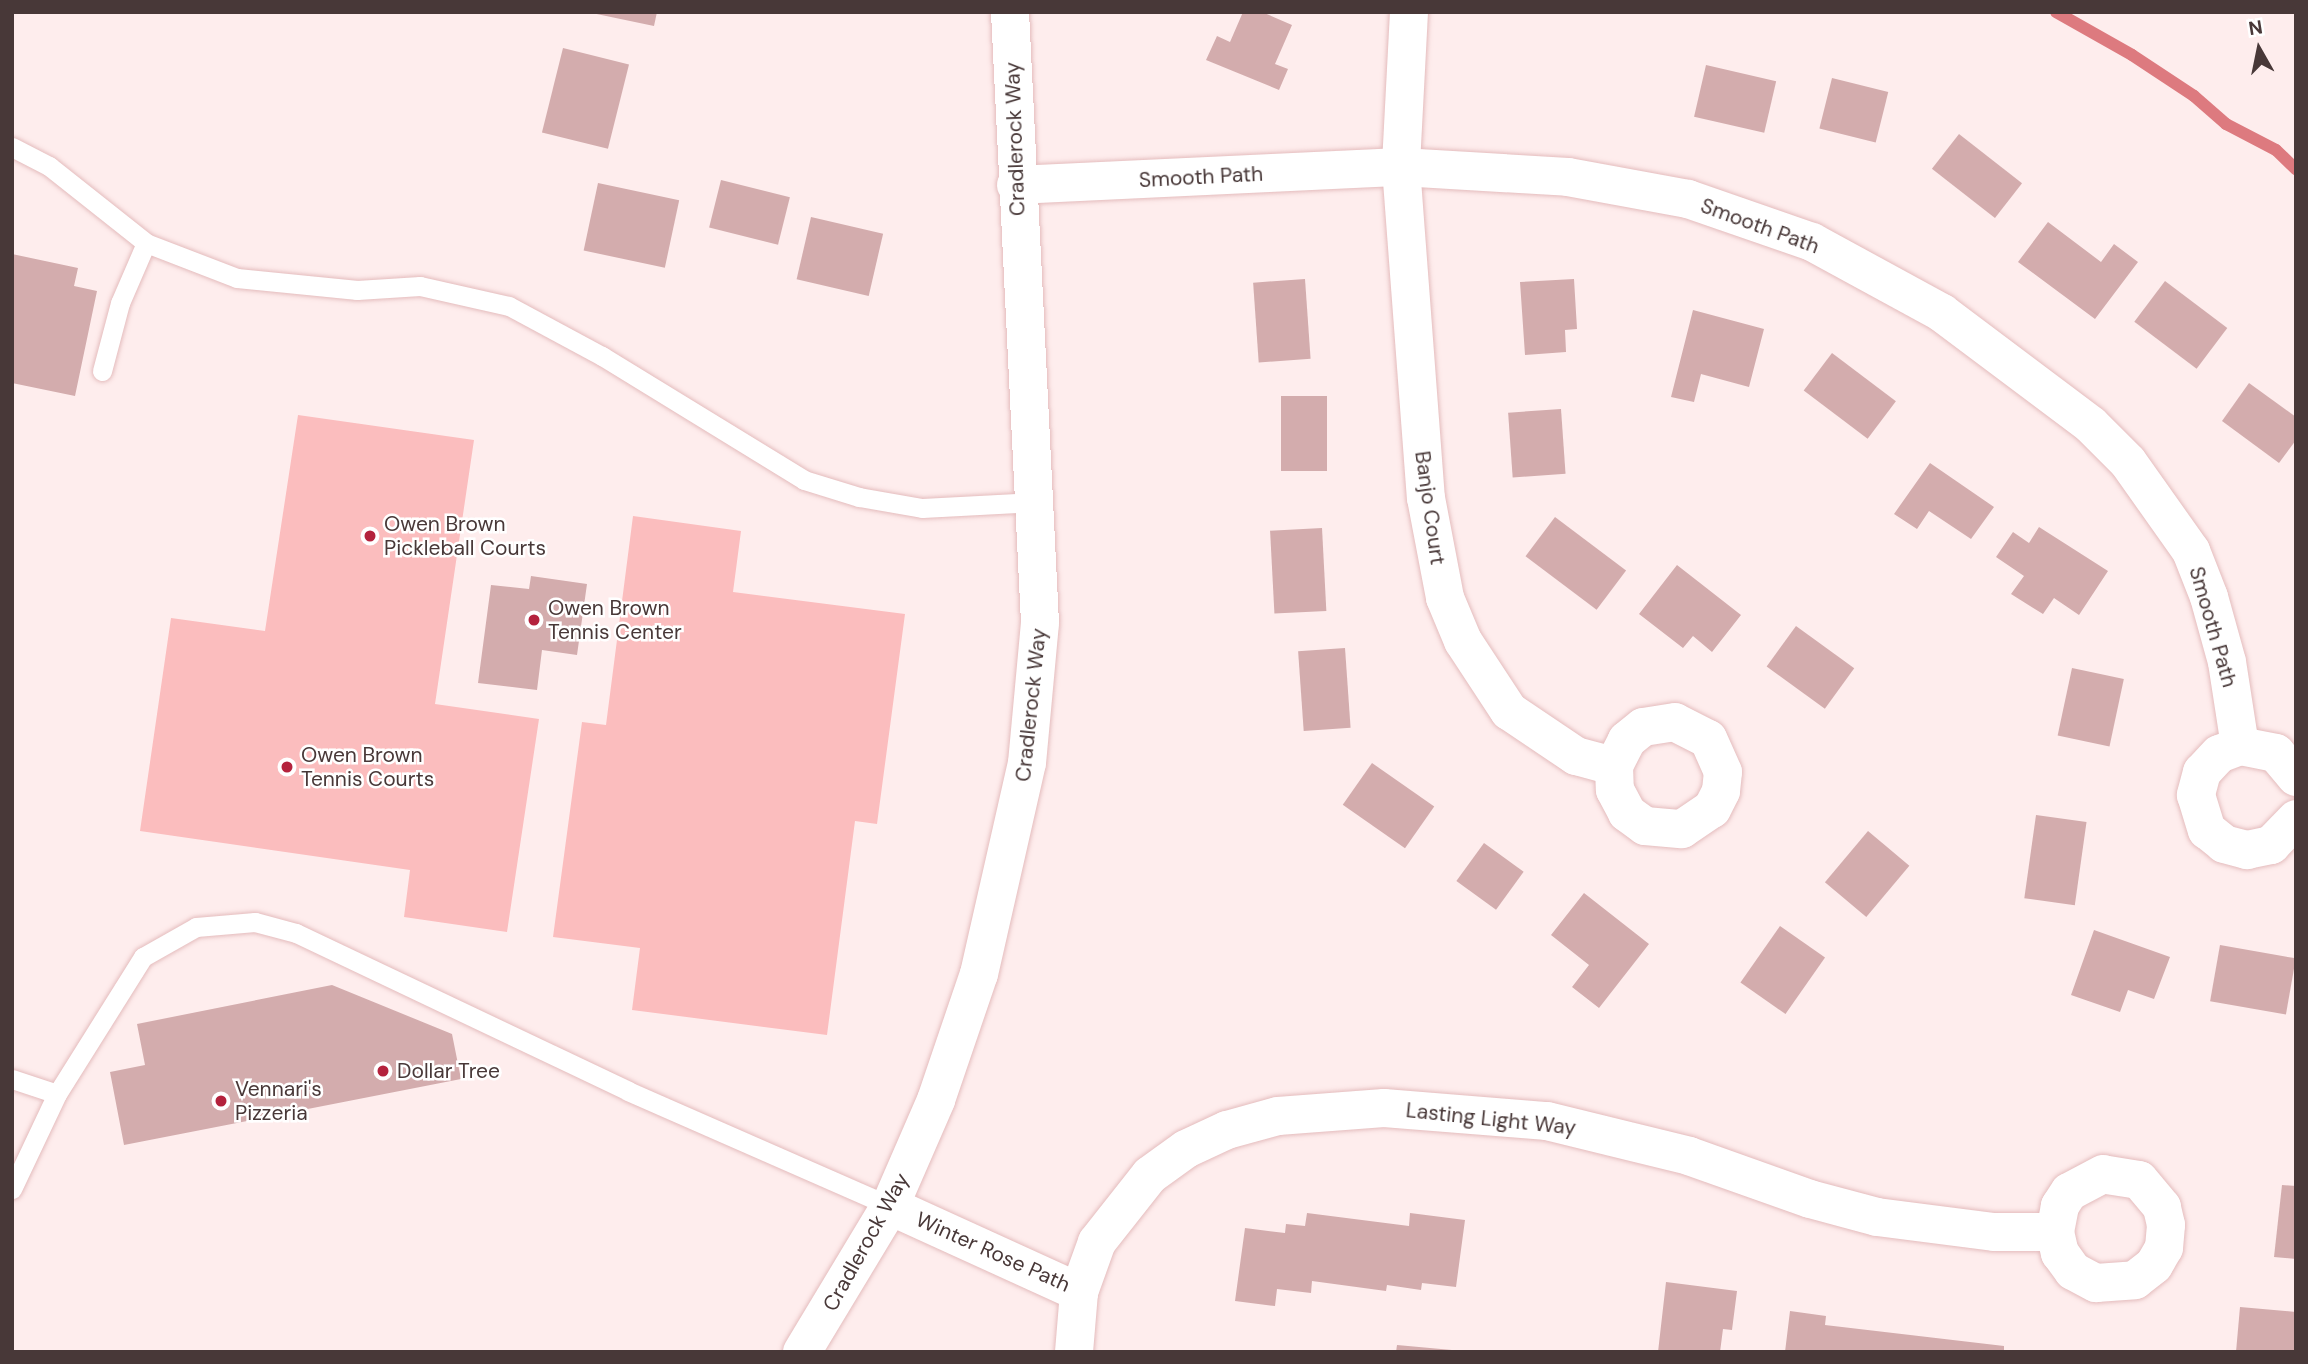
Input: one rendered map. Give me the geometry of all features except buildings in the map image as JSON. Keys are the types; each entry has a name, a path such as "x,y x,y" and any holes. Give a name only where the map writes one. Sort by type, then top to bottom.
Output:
{"street":[{"name":"Cradlerock Way","path":"802,1352 890,1206 936,1100 975,986 1008,862 1027,763 1040,623 1036,502 1016,185 1010,12"},
{"name":"Banjo Court","path":"1409,12 1401,167 1426,498 1445,598 1463,641 1510,711 1576,756 1614,766"},
{"name":"Smooth Path","path":"1016,185 1401,167 1568,177 1688,200 1812,242 1942,313 2091,425 2160,502 2191,551 2209,597 2227,662 2240,746"},
{"path":"2296,777 2276,753 2240,746 2219,754 2202,772 2196,795 2207,830 2224,844 2247,850 2271,845 2296,819"},
{"name":"Lasting Light Way","path":"1079,1292 1097,1242 1117,1214 1150,1175 1177,1155 1227,1130 1278,1116 1334,1109 1384,1108 1548,1121 1667,1150 1877,1217 1994,1232 2054,1232"},
{"name":"Winter Rose Path","path":"890,1206 1079,1292 1074,1352"}],"lane":[{"path":"12,147 49,166 146,243 237,278 357,290 420,286 509,306 602,356 804,480 859,497 922,508 1036,502"},
{"path":"102,371 120,303 146,243"},
{"path":"12,1189 57,1094 143,957 195,927 255,922 296,933 628,1091 890,1206"},
{"path":"12,1079 57,1094"}],"shaded area":[{"path":"298,415 474,440 435,704 539,719 507,932 404,917 410,870 140,831 171,618 265,631"},
{"path":"633,516 741,531 733,592 905,614 877,824 855,821 827,1035 632,1010 640,948 553,937 582,722 606,725"}],"waterway":[{"path":"2056,12 2132,55 2194,96 2226,124 2276,150 2296,169"}],"place":[{"name":"Owen Brown Pickleball Courts","path":"370,536"},
{"name":"Owen Brown Tennis Center","path":"534,620"},
{"name":"Owen Brown Tennis Courts","path":"287,767"},
{"name":"Dollar Tree","path":"383,1071"},
{"name":"Vennari's Pizzeria","path":"221,1101"}]}
